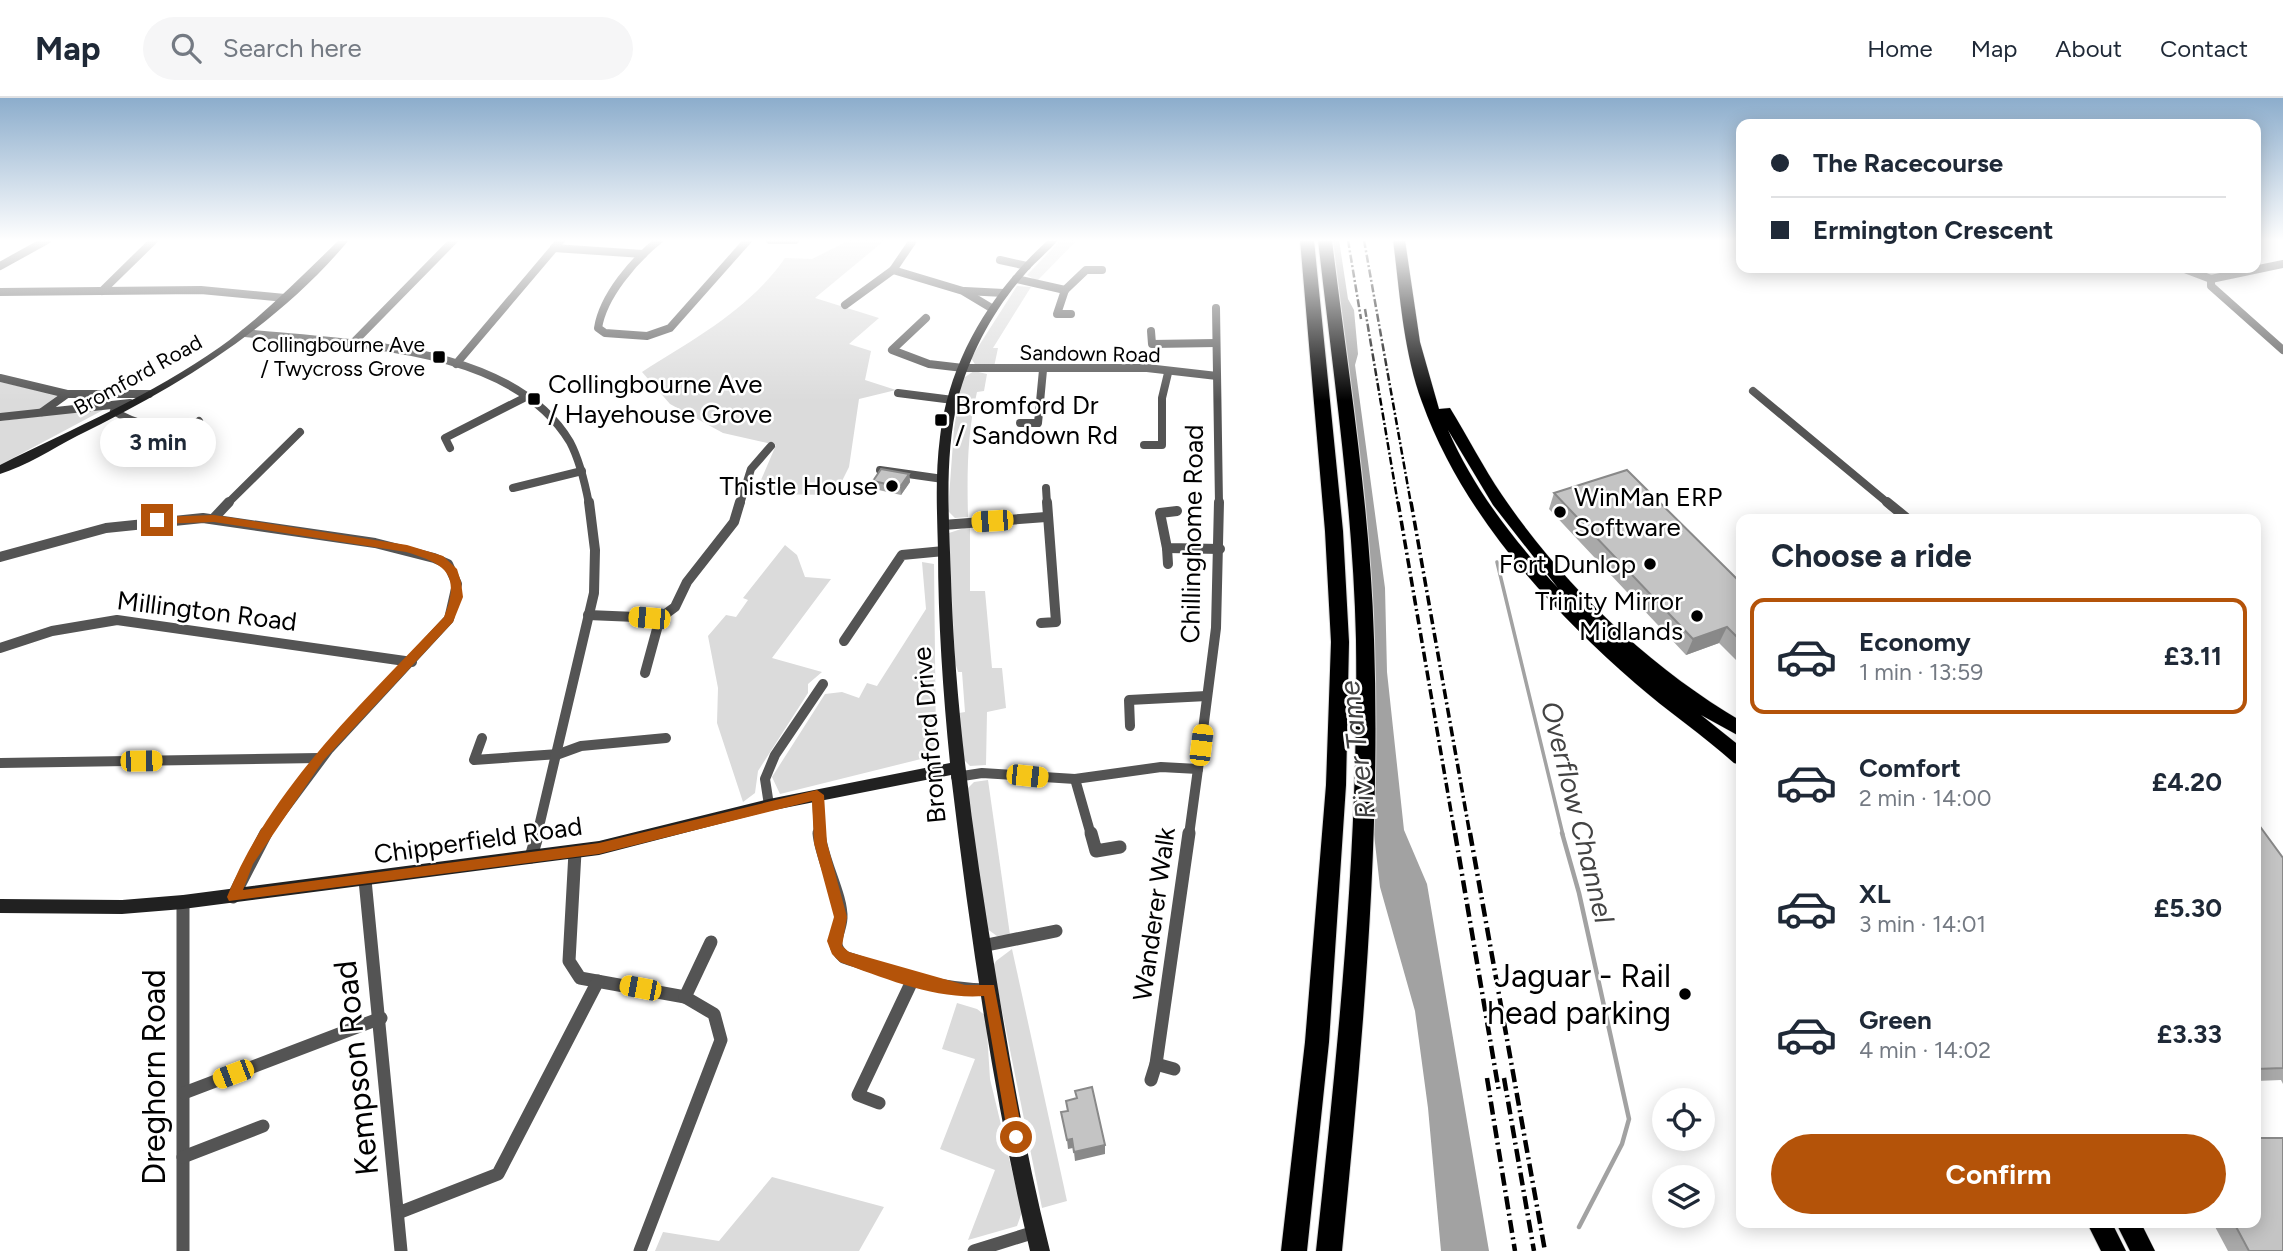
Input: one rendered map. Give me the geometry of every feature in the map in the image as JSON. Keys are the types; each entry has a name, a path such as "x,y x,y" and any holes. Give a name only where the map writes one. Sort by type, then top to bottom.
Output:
{"highway":[{"path":"1294,1251 1320,1002 1336,785 1340,642 1334,531 1312,294"},
{"path":"1329,1251 1350,1048 1365,788 1365,640 1360,530 1331,294"}],"main road":[{"path":"1407,294 1414,342 1429,402 1456,461 1490,513 1527,561 1599,639 1687,716 1736,754"},
{"path":"1419,294 1431,372 1440,402 1470,458 1508,514 1544,559 1612,631 1660,674 1736,727"},
{"path":"2102,1228 2114,1251"},
{"path":"2131,1228 2143,1251"}],"street":[{"path":"241,294 285,298"},
{"name":"Bromford Road","path":"0,470 185,373 245,332 289,294"},
{"path":"350,346 401,294"},
{"path":"456,364 515,294"},
{"path":"614,294 600,314 598,328 605,333 647,336 670,328 700,294"},
{"path":"845,305 860,294"},
{"path":"968,294 993,309"},
{"name":"Bromford Drive","path":"1003,294 975,337 953,400 944,442 943,525 956,773 989,990 1040,1251"},
{"path":"1064,294 1057,314 1071,314"},
{"path":"2220,294 2283,350"},
{"name":"Chillinghome Road","path":"1198,769 1216,628 1220,550 1216,308"},
{"name":"Sandown Road","path":"926,317 892,350 929,364 963,368 1147,368 1168,373 1217,376"},
{"path":"1151,331 1152,344 1216,343"},
{"path":"245,332 456,364 492,378 526,397 560,428 571,445 582,471 594,547 595,584 559,754 531,857"},
{"path":"1020,423 1038,424 1043,370"},
{"path":"1144,445 1161,445 1162,398 1168,373"},
{"path":"0,379 67,394 149,394"},
{"path":"1753,391 1902,514"},
{"path":"898,393 953,400"},
{"path":"41,412 67,394"},
{"path":"450,448 444,438 526,397"},
{"path":"0,417 130,403"},
{"path":"114,411 131,422 167,429 189,431 199,421"},
{"path":"214,518 300,432"},
{"path":"645,673 660,618 675,607 687,582 734,522 751,469 771,446"},
{"path":"747,454 762,457"},
{"path":"880,470 943,479"},
{"path":"513,488 582,471"},
{"path":"531,485 531,496"},
{"path":"1041,623 1056,622 1046,517 1046,488"},
{"path":"1168,564 1160,513 1177,511"},
{"path":"943,525 1046,517"},
{"path":"0,557 79,535 141,522 214,518 407,548 440,559 453,572 457,597 449,619 412,662 319,758 247,861 233,897"},
{"path":"1167,548 1220,550"},
{"path":"844,641 902,555 944,551"},
{"path":"588,615 660,618"},
{"name":"Millington Road","path":"0,649 51,631 117,620 412,662"},
{"path":"769,804 765,779 775,755 823,684"},
{"path":"1130,726 1129,700 1207,696"},
{"path":"482,738 474,760 559,754 581,746 666,738"},
{"path":"0,763 319,758"},
{"path":"956,773 1075,779 1161,767 1198,769"},
{"name":"Wanderer Walk","path":"1151,1080 1156,1064 1198,769"},
{"name":"Chipperfield Road","path":"0,905 122,906 184,902 575,852 639,841 769,804 956,773"},
{"path":"1075,779 1096,851 1120,847"},
{"path":"817,795 820,843 841,917 834,941 836,950 844,957 913,979 965,991 989,990"},
{"path":"575,852 569,961 580,978 685,997 714,1014 720,1040 640,1251"},
{"name":"Kempson Road","path":"365,880 381,1018 401,1251"},
{"name":"Dreghorn Road","path":"183,1251 184,1093 181,991 184,902"},
{"path":"982,946 1056,931"},
{"path":"685,997 711,942"},
{"path":"880,1103 858,1095 913,979"},
{"path":"398,1213 498,1174 598,981"},
{"path":"184,1093 381,1018"},
{"path":"1156,1064 1174,1069"},
{"path":"183,1157 263,1126"},
{"path":"974,1251 1035,1232"}],"shaded area":[{"path":"754,294 820,294 815,298 879,318 849,344 871,351 865,380 896,390 859,399 849,467 835,495 755,494 776,445 723,433 670,404 642,372 738,308"},
{"path":"1012,294 1027,294 993,348 998,348 994,367 976,366 971,358"},
{"path":"1335,294 1347,294 1354,310 1358,354 1355,365 1385,588 1387,672 1404,830 1427,884 1489,1251 1441,1251 1428,1108 1415,1011 1380,887 1364,746 1354,450"},
{"path":"974,371 987,374 984,391 977,392 969,438 968,517 955,518 948,511 954,429 962,379"},
{"path":"0,382 58,395 38,411 0,416"},
{"path":"107,408 0,465 0,421"},
{"path":"970,526 970,591 985,591 992,668 1002,668 1006,708 987,712 986,765 970,766 964,760 959,713 965,712 962,672 958,672 955,662 949,533"},
{"path":"785,545 797,555 805,577 831,579 772,658 822,672 808,684 808,693 758,771 755,793 743,802 717,723 718,688 708,636 726,615 736,617 748,600 743,598"},
{"path":"922,562 934,564 936,748 925,758 780,794 772,777 825,694 842,692 859,698 867,683 877,686 926,609"},
{"path":"988,780 1010,935 997,936 986,928 967,789 974,782"},
{"path":"1012,949 1067,1201 1042,1208 993,966"},
{"path":"957,1003 977,1009 986,1016 990,1079 1022,1212 1017,1226 968,1240 995,1170 940,1149 975,1059 942,1049"},
{"path":"772,1177 884,1207 859,1251 655,1251 663,1232 719,1241"}],"building":[{"path":"881,469 909,474 900,487 873,481"},
{"name":"Fort Dunlop","path":"1627,470 1736,578 1736,636 1727,627 1693,639 1554,493"},
{"path":"2261,828 2283,858 2283,1068 2261,1069"},
{"path":"1092,1087 1105,1145 1074,1152 1072,1139 1067,1140 1061,1112 1068,1111 1066,1101 1077,1098 1075,1091"},
{"path":"2261,1138 2283,1138 2283,1251 2249,1251 2237,1228 2261,1228"}],"waterway":[{"name":"Overflow Channel","path":"1497,562 1563,835"},
{"name":"Overflow Channel","path":"1562,833 1579,893 1629,1119 1622,1144 1579,1227"}],"railway":[{"path":"1357,294 1361,319"},
{"path":"1374,294 1411,504"},
{"path":"1365,309 1398,504"},
{"path":"1398,502 1455,835"},
{"path":"1411,502 1470,835"},
{"path":"1455,833 1499,1092"},
{"path":"1470,833 1545,1251"},
{"path":"1487,1078 1515,1251"},
{"path":"1504,1078 1534,1251"}],"place":[{"name":"Collingbourne Ave / Twycross Grove","path":"439,357"},
{"name":"Collingbourne Ave / Hayehouse Grove","path":"534,399"},
{"name":"Bromford Dr / Sandown Rd","path":"941,420"},
{"name":"Thistle House","path":"892,486"},
{"name":"WinMan ERP Software","path":"1560,512"},
{"name":"Fort Dunlop","path":"1650,564"},
{"name":"Trinity Mirror Midlands","path":"1697,616"},
{"name":"Jaguar - Rail head parking","path":"1685,994"}],"route":[{"path":"157,520 214,518 407,548 448,564 456,582 457,597 449,619 412,662 319,758 247,861 233,897 599,848 639,841 769,804 817,795 820,843 841,917 834,941 836,950 844,957 913,979 965,991 989,990 1016,1137"}],"water label":[{"name":"River Tame","path":"1357,750"}]}
